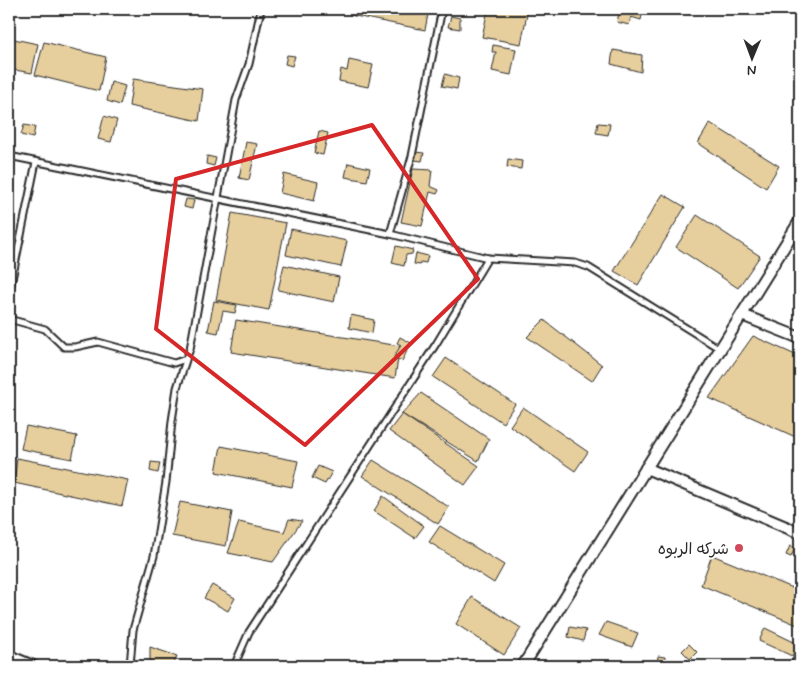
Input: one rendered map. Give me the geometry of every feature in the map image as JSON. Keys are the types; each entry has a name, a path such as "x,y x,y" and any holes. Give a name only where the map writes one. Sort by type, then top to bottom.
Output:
{"street":[{"path":"523,666 800,222"},
{"path":"742,315 800,338"},
{"path":"646,468 800,533"},
{"path":"9,656 33,666"}],"lane":[{"path":"130,666 133,630 154,556 178,388 190,349 236,100 249,64 261,9"},
{"path":"390,234 412,156 442,9"},
{"path":"9,156 390,234 488,258 557,261 588,267 720,349"},
{"path":"9,294 36,162"},
{"path":"234,666 253,626 436,344 488,258"},
{"path":"9,319 45,329 58,343 70,348 98,342 174,363 186,359"}],"highlighted area":[{"path":"372,125 478,279 305,445 156,329 176,179"}],"building":[{"path":"351,9 429,9 425,30 350,15"},
{"path":"488,9 528,9 521,44 482,37"},
{"path":"620,9 643,10 641,20 631,17 629,25 617,22"},
{"path":"451,16 460,18 460,29 448,27"},
{"path":"9,38 38,44 32,73 9,69"},
{"path":"44,42 106,57 99,91 35,75"},
{"path":"493,45 516,49 511,75 492,71 496,52 492,52"},
{"path":"613,50 642,55 641,72 611,64"},
{"path":"287,55 295,56 292,66 285,64"},
{"path":"349,60 373,65 368,87 339,81 341,69 347,71"},
{"path":"445,74 459,78 457,89 442,86"},
{"path":"133,79 203,89 199,121 129,106"},
{"path":"111,82 125,86 120,105 107,101"},
{"path":"104,116 117,120 111,142 98,139"},
{"path":"598,123 610,124 608,135 596,133"},
{"path":"710,123 779,166 766,188 698,143"},
{"path":"24,125 35,127 33,138 21,135"},
{"path":"319,131 328,133 323,155 314,153"},
{"path":"246,142 257,144 249,180 239,178"},
{"path":"415,152 424,153 422,161 414,160"},
{"path":"207,156 216,158 214,166 206,164"},
{"path":"508,159 522,161 521,169 507,167"},
{"path":"348,163 370,168 367,181 345,177"},
{"path":"413,169 432,170 430,186 439,190 437,194 430,192 422,226 401,222"},
{"path":"284,174 318,182 314,201 280,193"},
{"path":"663,194 685,207 638,285 614,271"},
{"path":"186,199 194,200 192,209 184,207"},
{"path":"232,213 286,223 269,310 216,300"},
{"path":"697,215 760,256 738,288 676,247"},
{"path":"291,229 347,241 341,267 286,255"},
{"path":"396,246 413,250 412,254 406,255 404,266 392,263"},
{"path":"416,253 428,256 426,263 414,264"},
{"path":"284,265 339,277 334,302 278,290"},
{"path":"214,301 237,305 235,313 223,311 218,333 208,331"},
{"path":"351,315 374,320 372,333 349,328"},
{"path":"236,320 400,346 395,378 231,352"},
{"path":"544,320 602,365 592,381 527,337"},
{"path":"753,336 800,357 800,439 709,398"},
{"path":"400,337 411,343 402,361 394,357 401,345 397,343"},
{"path":"446,358 515,404 503,423 433,377"},
{"path":"421,393 489,439 478,461 402,414"},
{"path":"523,407 588,452 575,471 510,426"},
{"path":"402,414 479,466 465,485 389,431"},
{"path":"26,426 77,436 72,459 21,449"},
{"path":"221,446 298,461 292,487 216,472"},
{"path":"17,458 128,480 122,506 14,483"},
{"path":"373,460 449,507 438,524 362,476"},
{"path":"151,462 160,463 158,473 150,471"},
{"path":"318,466 332,472 325,484 312,478"},
{"path":"383,496 424,526 415,538 374,511"},
{"path":"180,502 232,512 226,546 172,536"},
{"path":"289,519 302,521 273,562 228,553 239,522 284,532"},
{"path":"440,526 504,565 494,583 429,542"},
{"path":"790,546 795,548 791,557 786,555"},
{"path":"712,555 800,591 800,626 701,585"},
{"path":"212,585 235,598 228,611 204,598"},
{"path":"472,597 521,628 504,655 456,624"},
{"path":"606,622 638,633 632,647 599,635"},
{"path":"570,627 586,630 583,641 568,637"},
{"path":"765,628 798,644 792,656 759,641"},
{"path":"689,644 697,652 690,659 682,651"},
{"path":"150,647 177,656 173,666 150,666"},
{"path":"799,647 800,666 796,666 790,663"},
{"path":"658,656 665,657 664,666 657,665"}],"place":[{"name":"شركه الربوه","path":"739,548"}]}
